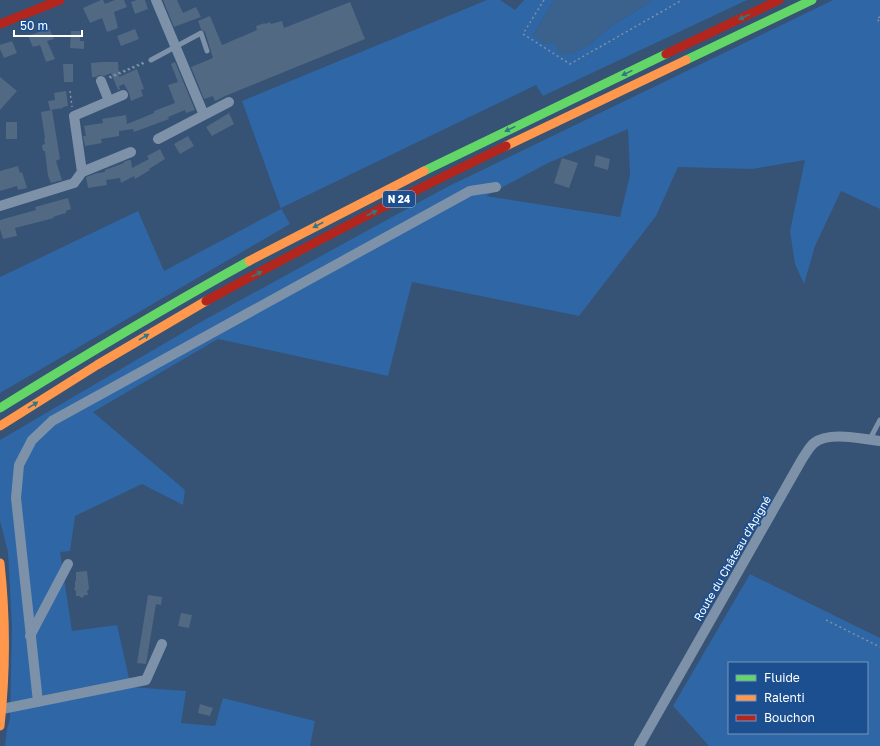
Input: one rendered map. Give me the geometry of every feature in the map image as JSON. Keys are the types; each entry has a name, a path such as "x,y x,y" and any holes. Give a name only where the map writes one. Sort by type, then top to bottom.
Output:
{"main road":[{"path":"0,24 48,2 60,0"},
{"name":"N 24","path":"0,408 164,309 277,246 445,161 779,0"},
{"name":"N 24","path":"0,426 77,377 187,312 363,217 812,0"},
{"path":"0,563 6,634 5,671 0,726"}],"street":[{"path":"156,0 204,115"},
{"path":"104,80 109,101"},
{"path":"82,172 74,116 123,95"},
{"path":"158,139 230,102"},
{"path":"0,206 74,183 82,172 131,152"},
{"path":"38,702 16,498 19,464 32,440 52,421 470,191 496,187"},
{"name":"Route du Château d'Apigné","path":"639,746 801,461 814,443 825,437 845,436 875,440"},
{"path":"30,636 68,564"},
{"path":"1,709 146,680 162,644"}],"lane":[{"path":"151,60 201,33 207,51"},
{"path":"875,440 880,420"}],"path":[{"path":"544,0 523,34 570,64 682,0"},
{"path":"880,17 877,18 880,24"},
{"path":"104,80 151,60"},
{"path":"70,91 74,116"},
{"path":"826,620 880,646"}],"shaded area":[{"path":"487,0 500,0 515,10 524,0 554,0 533,35 555,44 588,46 611,26 652,0 747,0 543,96 536,85 281,208 290,224 0,393 0,277 138,211 164,271 281,209 242,101"},
{"path":"554,0 652,1 611,26 588,46 571,54 559,54 555,44 544,44 533,35"},
{"path":"833,0 880,0 880,209 841,191 815,246 804,284 795,264 790,231 805,160 752,169 678,167 656,216 579,316 412,282 388,376 218,339 93,412 185,490 183,505 142,484 75,516 70,551 60,552 72,631 117,625 131,687 186,691 181,723 215,726 223,698 315,721 310,746 5,746 10,719 12,626 8,552 0,521 0,440 206,319 445,188","holes":["628,129 630,175 620,217 486,196 548,163"]},
{"path":"750,574 880,638 880,746 709,746 673,706"}],"building":[{"path":"103,0 105,4 115,0 124,0 127,7 114,12 118,28 107,32 102,18 90,23 83,8"},
{"path":"145,0 148,9 135,14 131,2"},
{"path":"163,0 177,0 183,13 196,7 201,17 174,27"},
{"path":"350,2 365,39 215,101 213,96 204,99 191,67 213,58 205,32 201,29 198,21 210,16 222,45 257,30 256,26 270,22 271,24 282,21 284,28"},
{"path":"49,28 54,39 47,41 55,59 46,62 40,45 33,47 28,36"},
{"path":"135,29 139,39 121,46 117,36"},
{"path":"71,31 80,31 80,41 84,41 84,49 70,48"},
{"path":"12,41 17,53 4,58 0,45"},
{"path":"118,62 119,77 137,69 144,89 141,90 143,96 131,101 124,84 119,86 120,89 118,90 111,73 104,76 99,75 92,77 91,63"},
{"path":"175,62 195,110 186,113 185,110 168,117 169,119 134,132 133,129 119,131 119,136 101,139 102,143 85,146 83,136 86,136 84,126 103,123 102,119 126,115 127,124 175,103 168,85 178,82 171,64"},
{"path":"63,64 73,64 73,82 64,82"},
{"path":"0,77 17,91 0,110"},
{"path":"66,91 68,106 50,110 48,101 55,100 54,93"},
{"path":"52,110 60,159 56,161 62,180 51,183 48,176 45,151 43,151 42,145 45,144 45,138 41,112"},
{"path":"229,113 234,124 212,136 206,127"},
{"path":"6,122 17,122 17,139 6,139"},
{"path":"188,136 194,146 180,154 174,144"},
{"path":"160,149 165,159 135,179 134,176 121,183 120,178 106,180 107,185 88,188 86,177 105,172 105,170 129,160 131,160 132,168 149,159 147,156"},
{"path":"596,155 610,159 608,170 594,166"},
{"path":"562,158 578,163 569,188 554,183"},
{"path":"18,166 20,173 22,172 27,188 18,190 17,186 0,191 0,171"},
{"path":"68,198 71,209 66,211 66,213 53,217 54,218 15,228 17,236 3,239 0,229 0,220 36,210 35,207"},
{"path":"87,571 89,589 87,591 88,595 85,595 82,598 76,596 76,591 74,589 76,572"},
{"path":"148,595 162,597 161,605 156,604 146,664 137,663"},
{"path":"181,613 192,615 189,628 178,626"},
{"path":"200,704 213,708 210,716 198,713"}],"traffic: fast":[{"path":"686,60 812,0"},
{"path":"424,171 666,54"},
{"path":"0,408 123,333 249,261"}],"traffic: slow":[{"path":"506,146 686,60"},
{"path":"249,261 424,171"},
{"path":"0,426 97,365 206,301"},
{"path":"0,563 4,644 0,726"}],"traffic: jam":[{"path":"0,24 60,0"},
{"path":"666,54 779,0"},
{"path":"206,301 430,183 506,146"}]}
